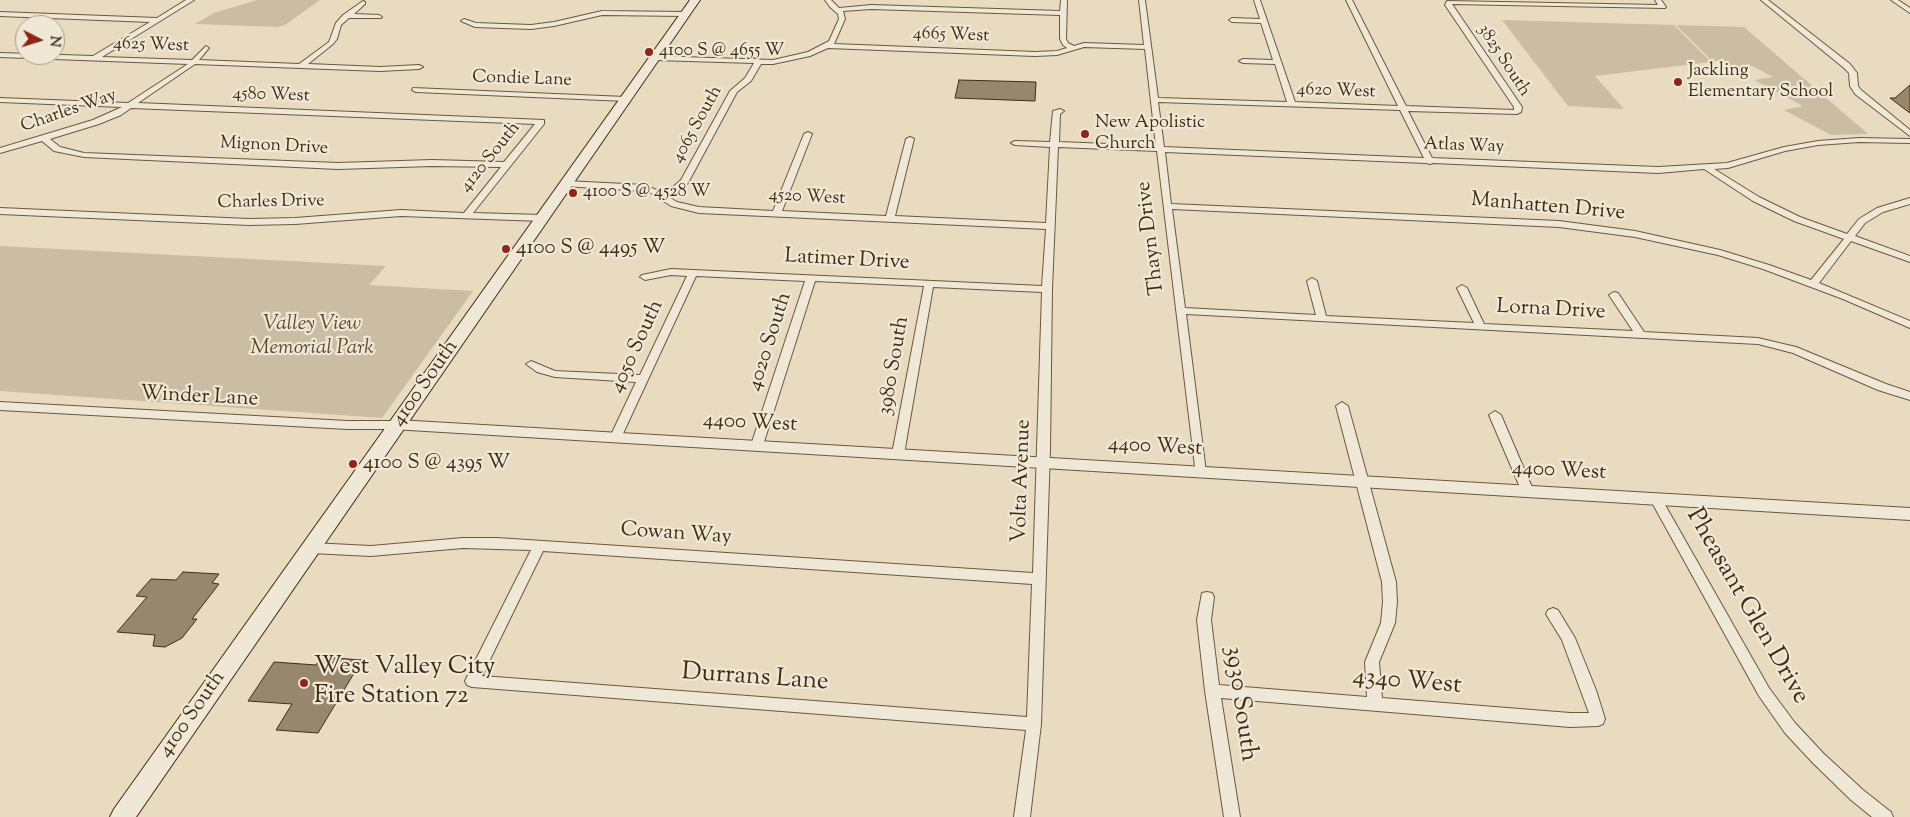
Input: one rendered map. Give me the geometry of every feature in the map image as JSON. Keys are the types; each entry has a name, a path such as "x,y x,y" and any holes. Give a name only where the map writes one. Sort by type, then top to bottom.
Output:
{"main road":[{"name":"4100 South","path":"122,817 695,0"}],"street":[{"path":"95,58 191,0"},
{"path":"654,58 772,62 801,57 827,46 835,37 842,20 841,13 828,0"},
{"path":"900,8 902,0"},
{"path":"973,10 976,0"},
{"path":"1064,0 1063,41 1073,48"},
{"name":"Thayn Drive","path":"1142,0 1200,472"},
{"path":"1257,0 1292,105"},
{"path":"1349,0 1430,162"},
{"name":"3825 South","path":"1518,112 1516,106 1448,5 1449,2 1664,7 1658,0"},
{"path":"1764,0 1847,66 1853,73 1856,88 1910,134"},
{"path":"1894,0 1910,11"},
{"path":"301,66 334,39 338,24 345,16 364,2"},
{"path":"837,10 856,7 1064,13"},
{"path":"464,21 475,25 531,27 608,12 685,14"},
{"path":"0,14 158,20"},
{"path":"345,16 380,17"},
{"path":"1232,20 1264,21"},
{"name":"4665 West","path":"827,46 1035,54 1057,53 1090,45 1148,47"},
{"name":"Charles Way","path":"0,151 103,120 131,106 194,62 206,48"},
{"name":"4625 West","path":"0,55 380,69 420,68"},
{"path":"1244,61 1278,62"},
{"name":"4065 South","path":"661,195 680,186 687,179 734,91 748,79 758,62"},
{"name":"Condie Lane","path":"416,90 626,99"},
{"name":"4580 West","path":"0,100 541,122"},
{"name":"4620 West","path":"1154,100 1518,112"},
{"name":"Volta Avenue","path":"1022,817 1034,724 1044,462 1047,289 1056,113 1060,111"},
{"name":"4120 South","path":"467,215 541,122"},
{"path":"777,213 808,134"},
{"name":"Mignon Drive","path":"44,138 57,149 84,154 338,166 432,162 507,165"},
{"path":"890,218 910,139"},
{"name":"Atlas Way","path":"1015,143 1640,170 1707,168 1740,163 1784,149 1818,143 1859,140 1910,141"},
{"path":"1707,168 1776,210 1848,238 1910,259"},
{"name":"4520 West","path":"566,184 639,187 649,189 674,204 692,209 1050,226"},
{"path":"1813,284 1848,238 1870,215 1889,206 1910,201"},
{"name":"Manhatten Drive","path":"1167,206 1568,225 1635,234 1675,242 1766,267 1813,284 1910,325"},
{"name":"Charles Drive","path":"0,211 248,222 295,221 401,213 542,218"},
{"name":"Latimer Drive","path":"645,278 666,272 1047,289"},
{"name":"4050 South","path":"616,437 694,273"},
{"name":"4020 South","path":"757,445 811,278"},
{"path":"1312,280 1322,318"},
{"name":"3980 South","path":"898,454 929,284"},
{"path":"1462,288 1480,326"},
{"path":"1614,295 1640,334"},
{"name":"Lorna Drive","path":"1180,311 1742,339 1777,345 1816,358 1882,387 1910,396"},
{"path":"531,364 541,370 555,374 644,379"},
{"name":"Winder Lane","path":"0,406 347,426 397,425"},
{"path":"1342,406 1389,582 1388,623 1372,662 1375,703"},
{"path":"1495,415 1528,492"},
{"name":"4400 West","path":"397,425 1910,514"},
{"name":"Pheasant Glen Drive","path":"1656,499 1764,692 1790,728 1818,758 1885,817"},
{"name":"Cowan Way","path":"311,548 372,551 481,542 1039,579"},
{"name":"Durrans Lane","path":"540,545 472,682 1034,724"},
{"name":"3930 South","path":"1206,597 1204,620 1212,691 1232,817"},
{"name":"4340 West","path":"1212,691 1570,720 1598,719 1589,690 1568,638 1553,614"}],"green space":[{"path":"257,0 320,0 285,25 278,27 195,24 214,13"},
{"path":"1502,20 1674,25 1711,62 1595,76 1624,109 1568,106"},
{"path":"1676,25 1744,27 1868,134 1831,135 1784,110 1803,106 1754,80 1773,77 1752,66 1733,69 1718,61 1712,61"},
{"name":"Valley View Memorial Park","path":"0,246 386,266 369,285 473,291 382,418 0,391"}],"building":[{"path":"959,80 1036,82 1035,101 955,98"},
{"path":"1910,85 1910,113 1890,98 1895,98"},
{"path":"183,572 219,574 212,583 219,584 192,619 197,619 182,638 165,647 153,646 155,635 117,632 147,597 136,596 151,579 176,580"},
{"name":"West Valley City Fire Station 72","path":"321,657 362,660 318,733 276,730 292,704 248,701 274,662 316,665"}],"place":[{"name":"4100 S @ 4655 W","path":"649,52"},
{"name":"Jackling Elementary School","path":"1678,82"},
{"name":"New Apolistic Church","path":"1085,134"},
{"name":"4100 S @ 4528 W","path":"573,193"},
{"name":"4100 S @ 4495 W","path":"506,249"},
{"name":"4100 S @ 4395 W","path":"353,464"},
{"name":"West Valley City Fire Station 72","path":"304,683"}]}
